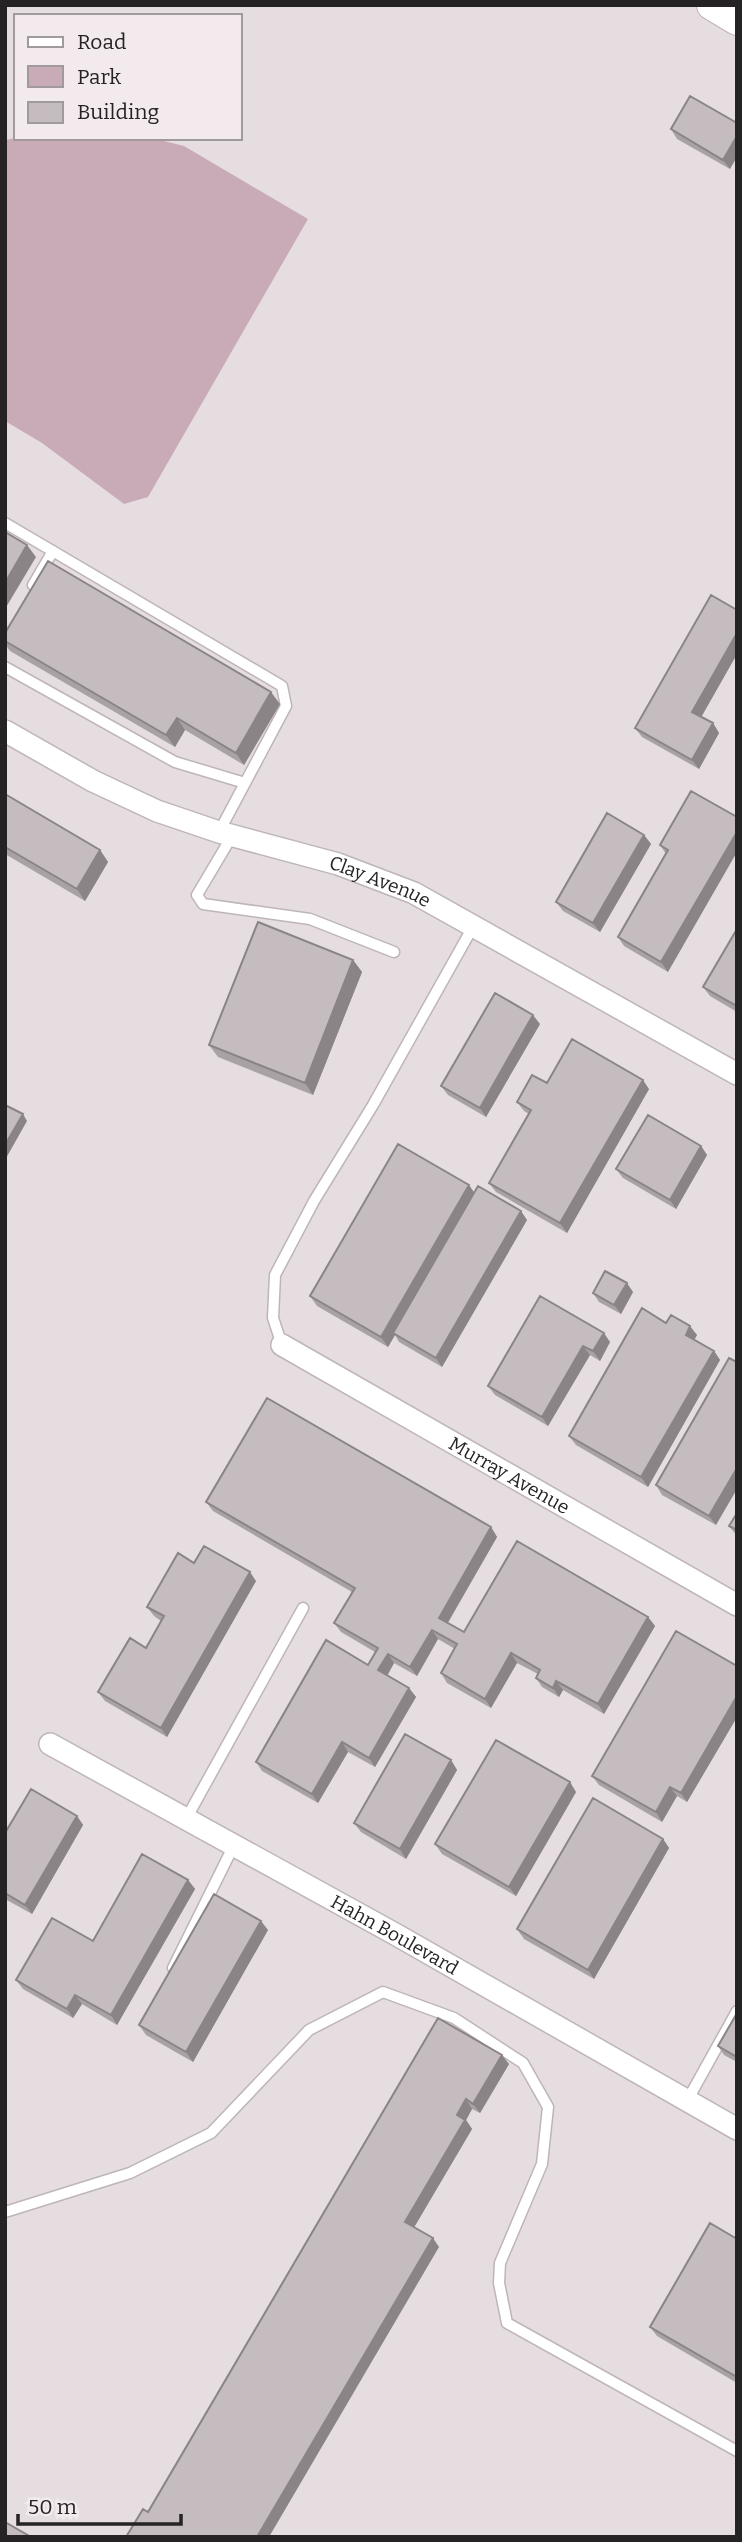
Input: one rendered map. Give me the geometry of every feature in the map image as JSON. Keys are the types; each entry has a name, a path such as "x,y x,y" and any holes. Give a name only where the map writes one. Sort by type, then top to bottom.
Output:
{"street":[{"name":"Clay Avenue","path":"5,731 135,802 225,834 363,872 414,893 737,1074"},
{"name":"Murray Avenue","path":"282,1345 737,1605"},
{"name":"Hahn Boulevard","path":"50,1744 737,2129"}],"lane":[{"path":"5,523 282,686 286,706 245,783 197,895 203,904 310,919 394,952"},
{"path":"26,599 53,551"},
{"path":"5,667 174,762 245,783"},
{"path":"282,1345 273,1318 275,1275 313,1201 373,1105 474,925"},
{"path":"186,1819 303,1608"},
{"path":"168,1978 234,1845"},
{"path":"5,2212 130,2173 211,2133 309,2030 383,1992 454,2018 523,2063 548,2107 542,2164 500,2263 499,2283 507,2323 737,2451"},
{"path":"687,2101 737,2011"}],"green space":[{"path":"5,140 160,140 184,146 308,219 148,497 124,504 42,443 5,421"}],"building":[{"path":"690,96 737,123 737,136 723,160 671,129"},
{"path":"5,532 27,545 5,583"},
{"path":"48,561 271,692 236,753 177,718 166,735 5,641 5,633"},
{"path":"711,595 737,610 737,633 692,712 713,723 692,760 635,728"},
{"path":"691,791 737,817 737,832 661,962 618,937 668,850 660,845"},
{"path":"5,794 100,850 77,889 5,847"},
{"path":"607,813 644,835 593,923 556,902"},
{"path":"258,922 353,960 305,1083 209,1045"},
{"path":"737,929 737,1006 703,987"},
{"path":"495,993 533,1015 480,1108 441,1086"},
{"path":"572,1039 643,1080 560,1223 489,1183 531,1110 517,1102 532,1075 547,1083"},
{"path":"5,1105 23,1114 5,1145"},
{"path":"648,1115 701,1146 670,1200 616,1169"},
{"path":"398,1144 469,1185 381,1337 310,1296"},
{"path":"478,1186 521,1211 436,1358 393,1333"},
{"path":"605,1271 627,1283 614,1305 593,1293"},
{"path":"540,1296 604,1333 593,1351 583,1346 542,1417 488,1386"},
{"path":"642,1308 666,1323 671,1315 690,1326 686,1335 714,1351 641,1477 569,1436"},
{"path":"729,1358 737,1362 737,1468 709,1516 656,1485"},
{"path":"267,1398 491,1527 439,1618 464,1632 517,1541 648,1617 598,1704 556,1681 553,1688 536,1678 540,1670 511,1653 485,1699 441,1673 457,1644 432,1630 410,1667 388,1654 378,1670 409,1688 369,1758 342,1742 312,1794 256,1762 326,1640 368,1665 378,1648 334,1623 355,1588 206,1502"},
{"path":"737,1513 737,1530 729,1526"},
{"path":"204,1546 250,1572 161,1728 98,1692 130,1638 146,1648 164,1616 147,1607 178,1553 194,1563"},
{"path":"676,1631 737,1666 737,1696 681,1793 670,1787 656,1812 592,1776"},
{"path":"405,1734 451,1760 400,1849 354,1823"},
{"path":"496,1740 570,1782 509,1887 435,1844"},
{"path":"31,1789 77,1816 25,1905 5,1893 5,1833"},
{"path":"593,1798 663,1839 588,1970 517,1929"},
{"path":"142,1854 188,1880 111,2015 75,1995 67,2009 16,1980 52,1918 93,1941"},
{"path":"214,1894 261,1921 186,2052 139,2025"},
{"path":"737,2013 737,2057 718,2046"},
{"path":"438,2018 502,2055 473,2104 466,2099 457,2115 465,2120 405,2222 433,2238 257,2537 126,2537 143,2509 148,2512"},
{"path":"710,2223 737,2239 737,2377 650,2327"},
{"path":"5,2522 31,2537 5,2537"}]}
